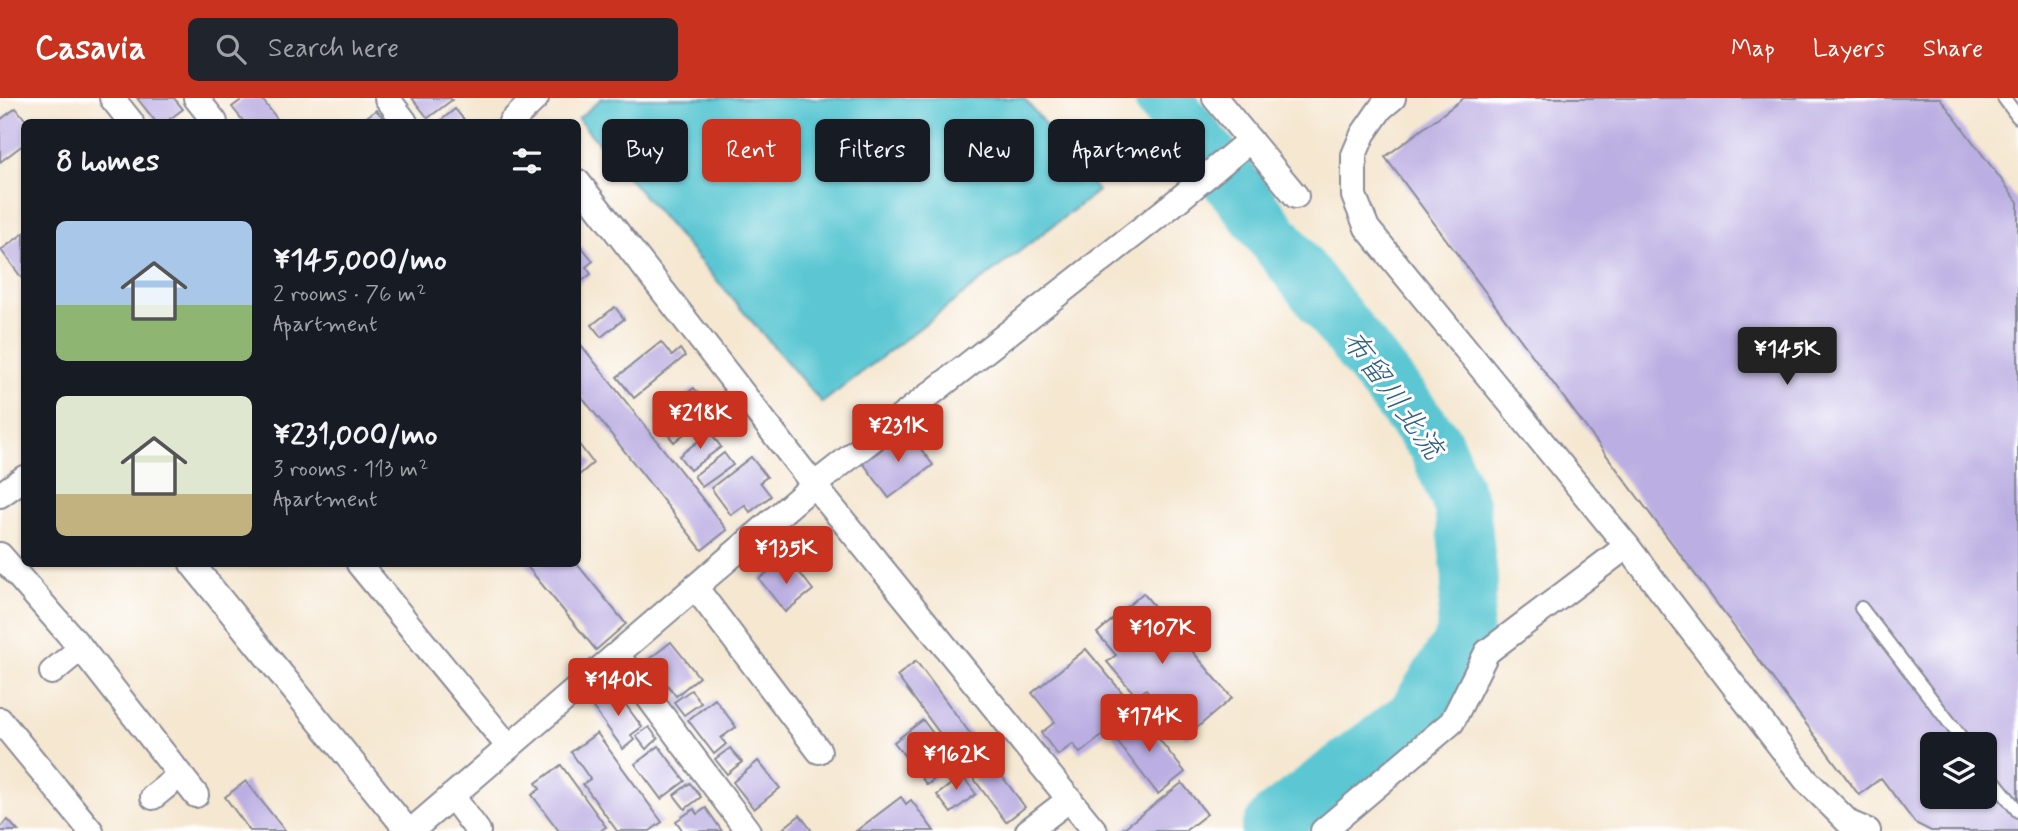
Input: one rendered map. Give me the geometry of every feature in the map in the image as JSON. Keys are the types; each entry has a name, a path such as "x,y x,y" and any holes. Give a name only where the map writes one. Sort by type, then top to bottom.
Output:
{"street":[{"path":"112,98 129,119"},
{"path":"196,98 213,119"},
{"path":"387,98 403,119"},
{"path":"1215,98 1296,197"},
{"path":"1393,98 1381,108 1369,125 1354,155 1354,196 1367,228 1627,546 1806,780 1849,823 1868,831"},
{"path":"194,567 410,831 814,485 1172,205 1250,140"},
{"path":"581,187 814,485 1095,831"},
{"path":"0,495 21,480"},
{"path":"1322,831 1452,722 1487,652 1627,546"},
{"path":"0,555 81,648 196,795"},
{"path":"361,567 509,747"},
{"path":"695,587 818,751"},
{"path":"52,671 81,648"},
{"path":"617,655 748,831"},
{"path":"0,720 91,831"},
{"path":"153,797 180,775"},
{"path":"452,796 478,831"},
{"path":"1028,831 1070,799"}],"lane":[{"path":"2004,98 2018,117"},
{"path":"1861,608 1957,732"},
{"path":"1997,784 2018,811"}],"water":[{"path":"602,98 1024,98 1048,128 1048,182 1091,182 1098,191 822,403 632,182 688,182 688,119 602,119 602,147 581,119 578,119"}],"building":[{"path":"137,98 174,98 183,109 170,119 154,119"},
{"path":"244,98 261,98 277,119 242,119 232,107"},
{"path":"412,98 450,98 452,100 428,118"},
{"path":"1464,98 1940,98 2018,202 2018,831 1931,831 1915,823 1881,778 1859,795 1385,157"},
{"path":"16,108 25,119 21,119 21,146 0,162 0,120"},
{"path":"455,109 463,119 443,119"},
{"path":"376,110 384,119 364,119"},
{"path":"21,235 21,277 1,250"},
{"path":"581,246 593,261 586,267 591,274 581,282"},
{"path":"615,307 624,319 601,337 592,325"},
{"path":"661,342 672,356 680,349 685,356 634,398 617,377"},
{"path":"581,345 727,530 702,550 581,396"},
{"path":"694,388 704,401 710,395 724,412 700,431 695,425 674,442 655,419"},
{"path":"907,431 933,465 889,498 863,463"},
{"path":"710,432 721,447 690,470 679,456"},
{"path":"581,447 593,463 581,473"},
{"path":"724,453 733,465 702,487 694,476"},
{"path":"751,457 767,477 760,482 771,496 750,512 745,505 731,515 711,488"},
{"path":"778,564 783,571 793,564 813,590 785,612 759,579"},
{"path":"527,567 579,567 626,624 596,650"},
{"path":"1143,593 1232,698 1186,737 1146,689 1137,697 1107,662 1116,655 1097,633"},
{"path":"671,642 699,677 676,696 648,660"},
{"path":"1086,649 1136,709 1080,753 1073,744 1058,755 1041,733 1055,722 1032,693"},
{"path":"916,661 1025,807 1006,822 897,676"},
{"path":"615,690 642,727 631,735 634,740 623,749 592,706"},
{"path":"691,690 701,703 684,715 674,702"},
{"path":"715,699 736,727 721,738 726,744 714,754 688,720"},
{"path":"1139,714 1185,772 1158,794 1112,735"},
{"path":"923,720 955,763 927,785 894,742"},
{"path":"649,727 658,739 646,749 636,736"},
{"path":"597,733 662,822 650,831 617,831 583,784 590,779 571,752"},
{"path":"659,746 685,781 661,799 635,764"},
{"path":"730,748 742,762 727,774 715,759"},
{"path":"758,761 780,788 754,809 733,782"},
{"path":"561,765 606,827 600,831 559,831 532,795 540,789 536,783"},
{"path":"956,768 976,794 951,813 937,795 951,784 945,777"},
{"path":"246,781 285,831 250,831 225,797"},
{"path":"690,783 701,797 685,809 674,795"},
{"path":"1182,783 1207,814 1185,831 1120,831"},
{"path":"901,797 906,804 911,800 934,831 856,831"},
{"path":"706,808 722,831 683,831 676,821 694,809 697,814"},
{"path":"800,815 812,831 780,831"},
{"path":"8,820 18,831 0,831 0,827"}],"waterway":[{"name":"布留川北流","path":"1162,98 1216,163 1435,444 1462,507 1470,579 1463,640 1414,716 1275,821 1269,831"}]}
